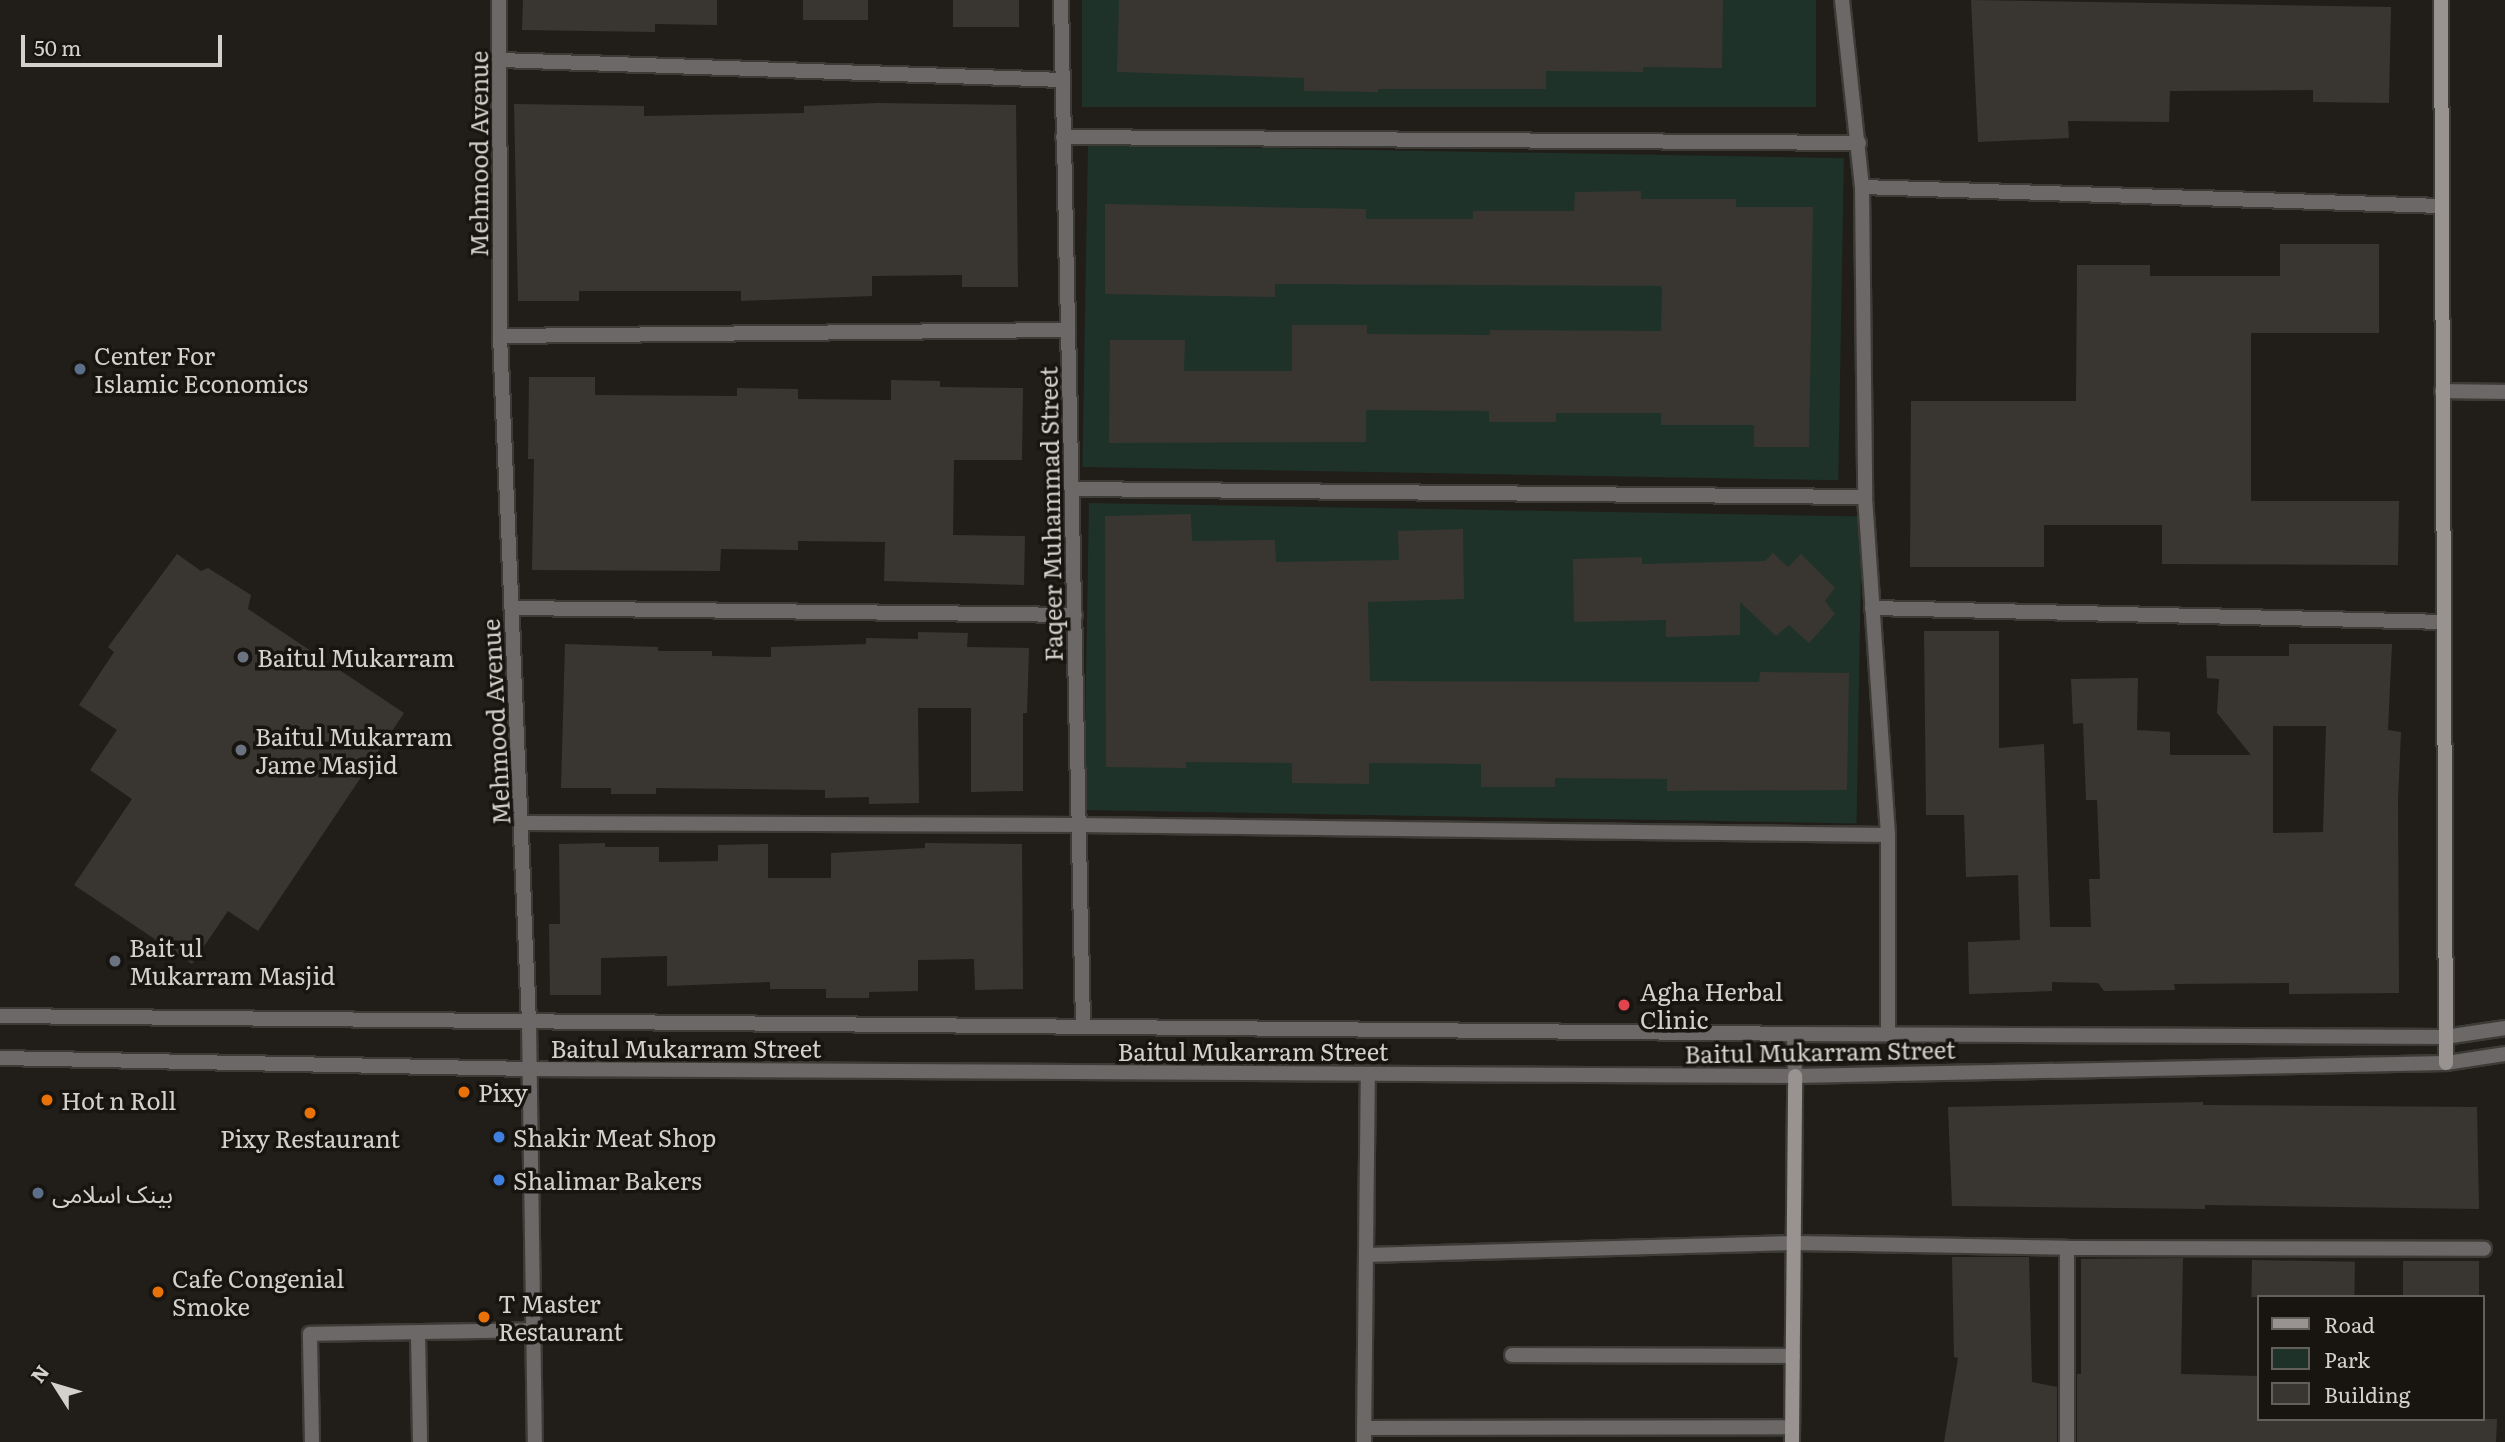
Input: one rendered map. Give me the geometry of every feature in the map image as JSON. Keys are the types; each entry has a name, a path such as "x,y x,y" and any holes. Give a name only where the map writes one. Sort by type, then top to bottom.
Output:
{"street":[{"name":"Mehmood Avenue","path":"499,0 500,336 523,823 530,1069 535,1442"},
{"name":"Faqeer Muhammad Street","path":"1061,0 1083,1026"},
{"path":"1842,0 1862,187 1865,497 1888,835 1888,1032"},
{"path":"2441,0 2446,1063"},
{"path":"501,60 1063,80"},
{"path":"1063,137 1859,143"},
{"path":"1862,187 2442,206"},
{"path":"500,336 1068,330"},
{"path":"2442,391 2505,392"},
{"path":"1072,489 1865,497"},
{"path":"513,608 1075,615"},
{"path":"1872,608 2444,622"},
{"path":"523,823 1080,825 1888,835"},
{"name":"Baitul Mukarram Street","path":"0,1016 1794,1034 1888,1032 2445,1037 2505,1028"},
{"path":"1368,1075 1364,1435 1792,1435 1794,1034"},
{"name":"Baitul Mukarram Street","path":"0,1058 530,1069 1795,1076 2446,1063 2505,1054"},
{"path":"1366,1255 1794,1243 2067,1248 2484,1249"},
{"path":"2067,1248 2067,1442"},
{"path":"312,1442 310,1334 534,1330"},
{"path":"418,1334 420,1442"},
{"path":"1512,1355 1793,1356"}],"green space":[{"path":"1082,0 1816,0 1816,107 1082,107"},
{"path":"1088,145 1844,158 1838,480 1082,467"},
{"path":"1089,503 1862,516 1857,823 1084,810"}],"building":[{"path":"523,0 717,0 717,25 655,24 655,32 522,30"},
{"path":"803,0 868,0 868,20 803,20"},
{"path":"953,0 1019,0 1019,27 953,27"},
{"path":"1119,0 1723,0 1722,68 1643,67 1643,72 1546,71 1546,89 1378,89 1378,92 1304,91 1304,78 1117,72"},
{"path":"1971,0 2391,7 2389,103 2313,102 2313,90 2170,91 2169,122 2068,121 2069,138 1978,142"},
{"path":"879,103 1016,105 1018,287 962,287 962,275 872,276 872,296 741,301 741,291 579,291 579,301 518,301 514,104 644,106 644,116 804,113 804,106"},
{"path":"1641,191 1641,199 1736,199 1736,207 1813,207 1809,447 1754,447 1754,425 1661,425 1661,413 1556,413 1556,422 1489,422 1489,411 1366,410 1366,442 1109,443 1110,340 1185,340 1184,371 1292,371 1292,325 1367,325 1367,334 1490,335 1490,330 1661,331 1662,290 1661,286 1275,284 1275,297 1105,294 1105,204 1366,209 1366,219 1473,219 1473,211 1574,211 1575,192"},
{"path":"2280,244 2379,244 2379,333 2251,333 2251,501 2399,501 2398,565 2162,564 2162,525 2044,525 2044,567 1910,567 1911,401 2076,401 2077,265 2150,265 2150,276 2280,276"},
{"path":"529,377 595,377 595,395 737,396 737,388 798,389 798,399 891,400 891,380 940,381 940,387 1023,388 1022,460 954,460 953,535 1025,536 1024,585 884,581 885,542 798,541 798,550 721,549 720,571 532,570 534,459 528,459"},
{"path":"1191,514 1192,541 1275,540 1276,562 1399,560 1398,531 1463,529 1464,599 1368,602 1370,681 1759,682 1760,672 1849,673 1847,790 1667,791 1667,779 1555,778 1555,787 1481,787 1481,764 1369,763 1369,784 1292,783 1292,763 1186,762 1186,768 1106,767 1105,516"},
{"path":"1773,553 1788,567 1801,554 1835,588 1825,601 1835,614 1809,643 1789,625 1776,636 1740,602 1740,635 1666,637 1666,620 1574,622 1573,559 1642,557 1642,564 1765,561"},
{"name":"Baitul Mukarram Jame Masjid","path":"177,554 201,571 208,568 251,595 248,609 404,713 258,931 228,911 192,964 74,885 132,799 90,770 117,730 79,705 114,652 108,647"},
{"path":"1924,631 1999,631 1999,748 2044,744 2050,927 2091,927 2089,879 2100,879 2097,800 2086,800 2083,723 2073,724 2071,679 2138,678 2137,730 2170,732 2170,755 2251,755 2217,713 2219,679 2207,678 2206,656 2289,656 2289,644 2392,644 2388,730 2401,732 2398,801 2399,993 2289,994 2289,983 2174,984 2175,990 2104,991 2098,983 2052,982 2052,991 1969,994 1968,942 2020,940 2018,875 1966,877 1964,815 1926,815","holes":["2273,726 2326,726 2323,832 2273,833"]},
{"path":"918,632 968,633 967,647 1029,648 1027,713 1023,713 1023,791 971,792 971,708 918,708 919,803 869,804 869,797 825,798 825,790 656,788 656,794 611,794 611,788 561,788 565,644 658,647 658,651 712,651 712,656 771,657 771,647 866,644 866,638 918,639"},
{"path":"605,843 605,847 659,847 659,862 718,861 718,845 768,844 768,878 831,878 831,853 925,848 925,843 1022,844 1023,989 975,990 974,959 918,960 918,991 869,992 869,998 826,998 826,989 770,989 770,982 667,986 667,956 601,958 601,995 550,995 549,924 560,924 559,844"},
{"path":"2203,1102 2203,1105 2477,1107 2479,1209 2205,1205 2205,1209 1952,1206 1948,1107"},
{"path":"1952,1257 2029,1257 2032,1382 2057,1387 2057,1442 1944,1442 1958,1358 1954,1357"},
{"path":"2183,1258 2181,1374 2256,1376 2256,1421 2497,1419 2496,1442 2077,1442 2077,1374 2081,1374 2081,1259"},
{"path":"2252,1260 2355,1262 2354,1295 2251,1297"},
{"path":"2403,1261 2479,1261 2479,1295 2403,1295"}],"place":[{"name":"Center For Islamic Economics","path":"80,369"},
{"name":"Baitul Mukarram","path":"243,657"},
{"name":"Baitul Mukarram Jame Masjid","path":"241,750"},
{"name":"Bait ul Mukarram Masjid","path":"115,961"},
{"name":"Agha Herbal Clinic","path":"1624,1005"},
{"name":"Pixy","path":"464,1092"},
{"name":"Hot n Roll","path":"47,1100"},
{"name":"Pixy Restaurant","path":"310,1113"},
{"name":"Shakir Meat Shop","path":"499,1137"},
{"name":"Shalimar Bakers","path":"499,1180"},
{"name":"بینک اسلامی","path":"38,1193"},
{"name":"Cafe Congenial Smoke","path":"158,1292"},
{"name":"T Master Restaurant","path":"484,1317"}]}
